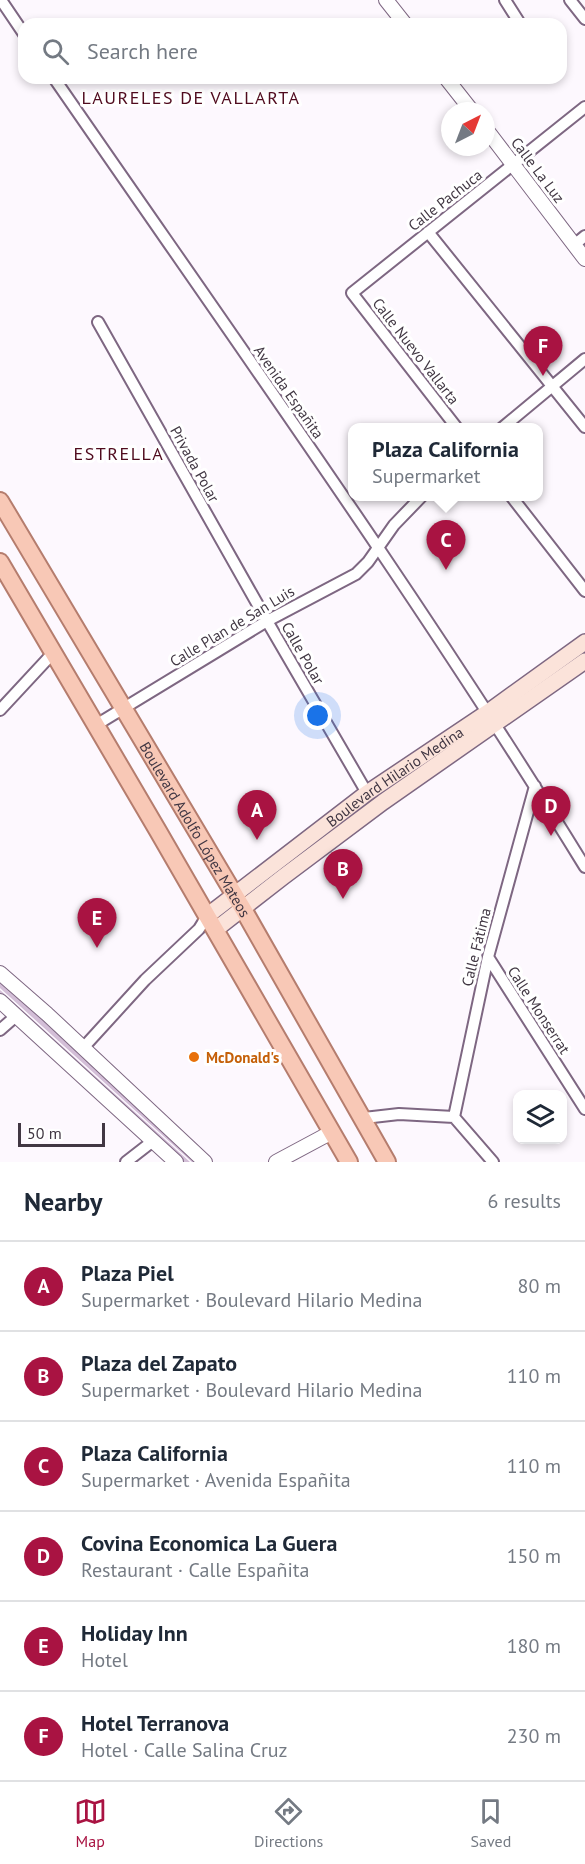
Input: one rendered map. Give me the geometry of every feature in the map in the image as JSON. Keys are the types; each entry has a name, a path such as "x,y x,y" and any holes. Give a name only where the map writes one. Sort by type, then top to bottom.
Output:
{"main road":[{"name":"Boulevard Adolfo López Mateos","path":"0,501 238,902 387,1162"},
{"path":"0,562 96,725 207,925 349,1162"},
{"name":"Boulevard Hilario Medina","path":"207,925 383,802 492,718 585,642"},
{"name":"Boulevard Hilario Medina","path":"238,902 367,793 585,661"}],"street":[{"path":"1,0 18,25"},
{"path":"386,0 400,18"},
{"path":"505,0 516,18"},
{"path":"570,0 585,19"},
{"name":"Avenida Españita","path":"58,84 379,548 492,718 585,867"},
{"path":"451,84 465,102"},
{"name":"Calle Pachuca","path":"351,293 585,107"},
{"name":"Calle La Luz","path":"495,141 585,259"},
{"path":"428,232 585,427"},
{"path":"574,245 585,236"},
{"name":"Calle Nuevo Vallarta","path":"351,293 453,423"},
{"name":"Privada Polar","path":"98,321 267,621"},
{"path":"508,423 585,359"},
{"name":"Calle Plan de San Luis","path":"96,725 267,621 356,574 368,562 402,516 417,501"},
{"path":"515,501 585,591"},
{"name":"Calle Polar","path":"267,621 367,793"},
{"path":"0,710 53,653"},
{"name":"Calle Fátima","path":"454,1117 488,957 535,786"},
{"path":"83,1048 145,980 207,925"},
{"name":"Calle Monserrat","path":"488,957 585,1109"},
{"path":"0,973 205,1162"},
{"path":"0,1001 176,1162"},
{"path":"0,1030 16,1016"},
{"path":"363,1118 399,1114 454,1117 493,1162"},
{"path":"276,1162 332,1132"},
{"path":"126,1162 153,1141"}],"shaded area":[{"path":"0,974 198,1162 192,1162 0,988"},
{"path":"0,990 190,1162 180,1162 0,1000"}],"place":[{"name":"Hotel Terranova","path":"543,376"},
{"name":"Plaza California","path":"446,570"},
{"name":"Covina Economica La Guera","path":"551,836"},
{"name":"Plaza Piel","path":"257,840"},
{"name":"Plaza del Zapato","path":"343,899"},
{"name":"Holiday Inn","path":"97,948"},
{"name":"McDonald's","path":"194,1057"}],"district":[{"name":"LAURELES DE VALLARTA","path":"191,97"},
{"name":"ESTRELLA","path":"119,453"}]}
